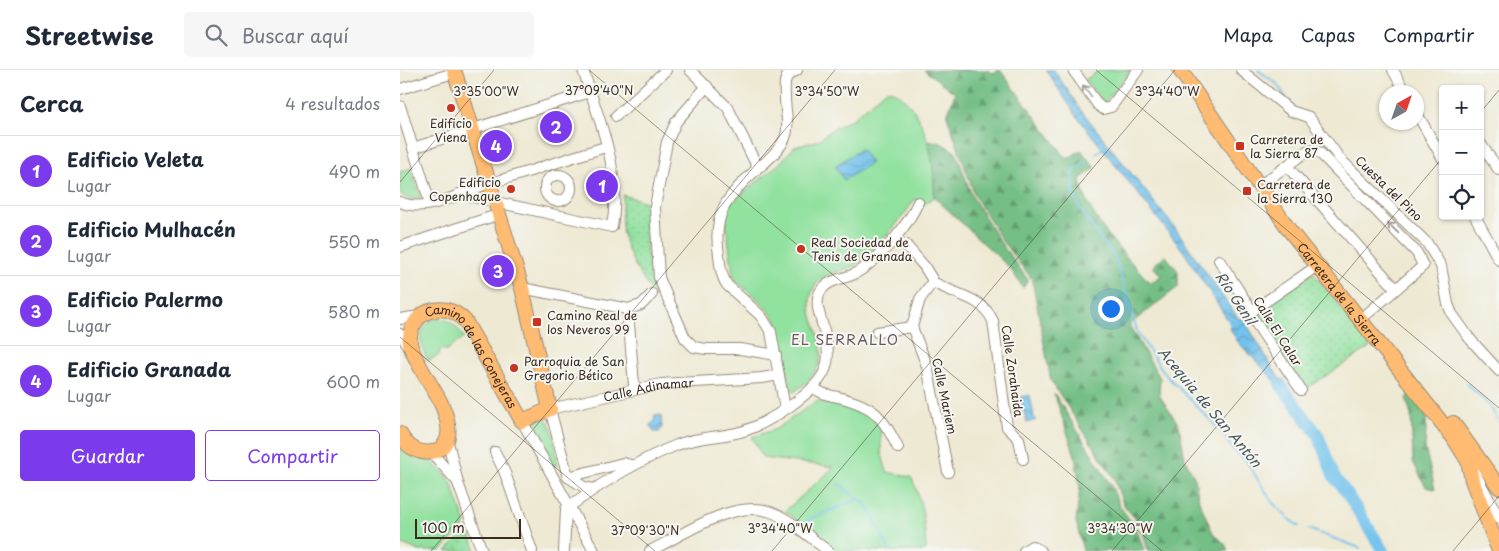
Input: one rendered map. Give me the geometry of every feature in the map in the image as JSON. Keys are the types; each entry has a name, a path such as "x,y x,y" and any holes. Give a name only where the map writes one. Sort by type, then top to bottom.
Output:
{"main road":[{"name":"Carretera de la Sierra","path":"1180,70 1258,187 1317,266 1437,415 1468,461"},
{"path":"450,72 494,182 495,201 522,288 550,409"},
{"name":"Camino de las Conejeras","path":"444,453 447,420 412,351 410,332 420,316 430,310 442,308 453,311 461,317 475,337 522,421"},
{"path":"1387,353 1409,372 1444,411 1499,487"},
{"name":"Calle Adinamar","path":"522,421 550,409"},
{"path":"400,434 411,449 422,453 444,453"},
{"path":"1468,461 1472,480 1499,551"}],"street":[{"path":"459,194 612,227 616,200 613,165 584,70"},
{"path":"616,116 666,70"},
{"path":"690,70 728,108 758,167"},
{"path":"785,410 771,332 766,322 724,280 718,249 717,231 721,210 733,192 781,147 786,139 789,124 784,91 785,73 797,70"},
{"path":"1073,70 1098,105 1103,109 1111,107 1138,70"},
{"path":"1393,70 1401,85"},
{"path":"400,90 450,72"},
{"path":"1242,72 1244,81 1266,100"},
{"name":"Cuesta del Pino","path":"1242,72 1291,111 1309,117 1340,159 1427,243 1441,266 1448,304 1452,314 1470,339 1499,371"},
{"path":"707,86 676,122 667,142 655,207 659,278 685,338 694,347 740,349 776,355"},
{"path":"413,148 590,92"},
{"path":"400,106 430,203"},
{"path":"1424,126 1439,152"},
{"path":"400,202 418,206 430,203 548,167 602,148"},
{"path":"1484,149 1499,170"},
{"path":"1258,187 1307,151 1318,152 1410,244 1423,266 1360,320"},
{"path":"1287,166 1396,289"},
{"path":"564,551 565,515 568,503 591,488 625,471 631,465 691,440 741,432 785,410 813,387 823,376 828,357 818,308 819,295 825,285 855,274 886,246 900,231 918,202"},
{"path":"400,247 491,218"},
{"path":"1477,220 1499,260"},
{"name":"Calle Zorahaida","path":"900,231 905,236 905,244 924,266 933,282 977,302 990,313 993,320 1007,427 1019,439 1023,459"},
{"path":"886,246 905,244"},
{"name":"Calle El Calar","path":"1218,260 1252,311 1249,312 1300,390"},
{"path":"1252,311 1317,266"},
{"path":"877,332 912,328 920,299 933,282"},
{"path":"522,288 628,309 640,305 652,294"},
{"path":"628,312 634,385"},
{"path":"400,319 420,316"},
{"name":"Calle Mariem","path":"912,328 927,366 948,472"},
{"path":"400,334 406,346 412,351"},
{"name":"Calle Adinamar","path":"550,409 661,384 762,378 779,375"},
{"path":"813,387 820,393 858,402 876,412 888,426 898,448"},
{"path":"550,409 568,477 591,488"},
{"name":"Camino de las Conejeras","path":"522,421 594,551"},
{"path":"495,452 532,551"},
{"path":"444,453 458,483 482,551"},
{"name":"Carretera de la Sierra","path":"1468,461 1499,518"},
{"path":"568,477 623,463 631,465"},
{"path":"650,551 722,515 741,508 751,508 761,509 784,518 828,551"},
{"path":"566,527 576,519"},
{"path":"1024,551 1032,546 1041,551"}],"green space":[{"path":"924,70 988,70 992,73 1000,70 1067,159 1081,150 1095,168 1080,179 1084,194 1108,235 1150,283 1161,276 1153,266 1165,255 1178,271 1178,287 1129,325 1160,378 1159,395 1179,425 1185,459 1195,479 1199,501 1213,533 1225,544 1228,551 1148,551 1141,526 1123,504 1114,478 1051,381 1032,279 1003,242 975,196 947,116 955,93"},
{"path":"1100,70 1131,70 1104,103 1085,80"},
{"name":"Real Sociedad de Tenis de Granada","path":"888,89 901,96 920,120 926,135 933,167 934,197 923,205 915,199 889,233 867,256 847,269 823,277 815,286 810,299 811,311 819,336 820,362 811,377 794,392 790,387 777,321 759,300 737,282 733,275 725,215 732,202 780,163 794,147 819,140 831,130 852,119"},
{"path":"937,141 956,152 972,196 1000,242 1028,280 1023,288 1010,268 934,197 934,180 926,142"},
{"path":"411,168 421,199 409,199 400,194 400,172"},
{"path":"623,195 649,203 650,218 645,224 647,255 653,259 655,280 660,292 657,296 640,274 626,244 622,223"},
{"path":"1313,273 1372,346 1304,390 1254,313"},
{"path":"435,318 452,324 464,338 447,350 440,350 439,355 428,361 421,343 421,337 425,327"},
{"path":"1054,393 1111,485 1120,507 1137,529 1144,551 1083,551 1076,521 1080,487 1075,456"},
{"path":"1411,393 1427,414 1425,448 1435,489 1426,487 1413,462 1411,415 1406,398"},
{"path":"817,401 859,410 881,427 881,452 887,472 911,477 915,486 923,513 926,551 836,551 785,511 834,467 763,458 752,437 776,429"},
{"path":"543,417 550,425 554,438 558,464 553,466 532,429 534,422"},
{"path":"400,442 418,456 434,464 451,482 466,524 441,551 419,551 400,543"},
{"path":"468,529 476,551 446,551"}],"water":[{"path":"1046,70 1054,70 1080,109 1178,232 1232,310 1240,320 1243,318 1290,397 1238,342 1229,327 1231,325 1184,252 1075,114"},
{"path":"861,149 871,163 844,180 835,166"},
{"path":"1030,395 1036,420 1027,423 1020,397"},
{"path":"661,415 662,428 659,432 654,432 650,425 655,421 654,416"}],"waterway":[{"path":"1258,70 1277,84 1290,104"},
{"name":"Acequia de San Antón","path":"1096,154 1103,147"},
{"name":"Acequia de San Antón","path":"1087,161 1073,172 1073,189 1079,208 1116,260 1138,334 1166,375 1221,431 1234,451 1246,461 1273,503 1299,526"},
{"name":"Río Genil","path":"1280,384 1318,435 1334,477 1346,492 1383,551"},
{"path":"1467,384 1490,406 1499,422"},
{"path":"839,484 867,505 890,551"},
{"path":"803,526 810,519 858,499"},
{"name":"Acequia de San Antón","path":"1308,529 1360,548"}],"place":[{"name":"Edificio Viena","path":"451,108"},
{"name":"Edificio Mulhacén","path":"556,127"},
{"name":"Edificio Granada","path":"496,146"},
{"name":"Carretera de la Sierra 87","path":"1240,146"},
{"name":"Edificio Veleta","path":"602,186"},
{"name":"Edificio Copenhague","path":"511,189"},
{"name":"Carretera de la Sierra 130","path":"1247,191"},
{"name":"Real Sociedad de Tenis de Granada","path":"801,249"},
{"name":"Edificio Palermo","path":"498,271"},
{"name":"Camino Real de los Neveros 99","path":"537,322"},
{"name":"Parroquia de San Gregorio Bético","path":"514,368"}],"district":[{"name":"EL SERRALLO","path":"845,339"}]}
